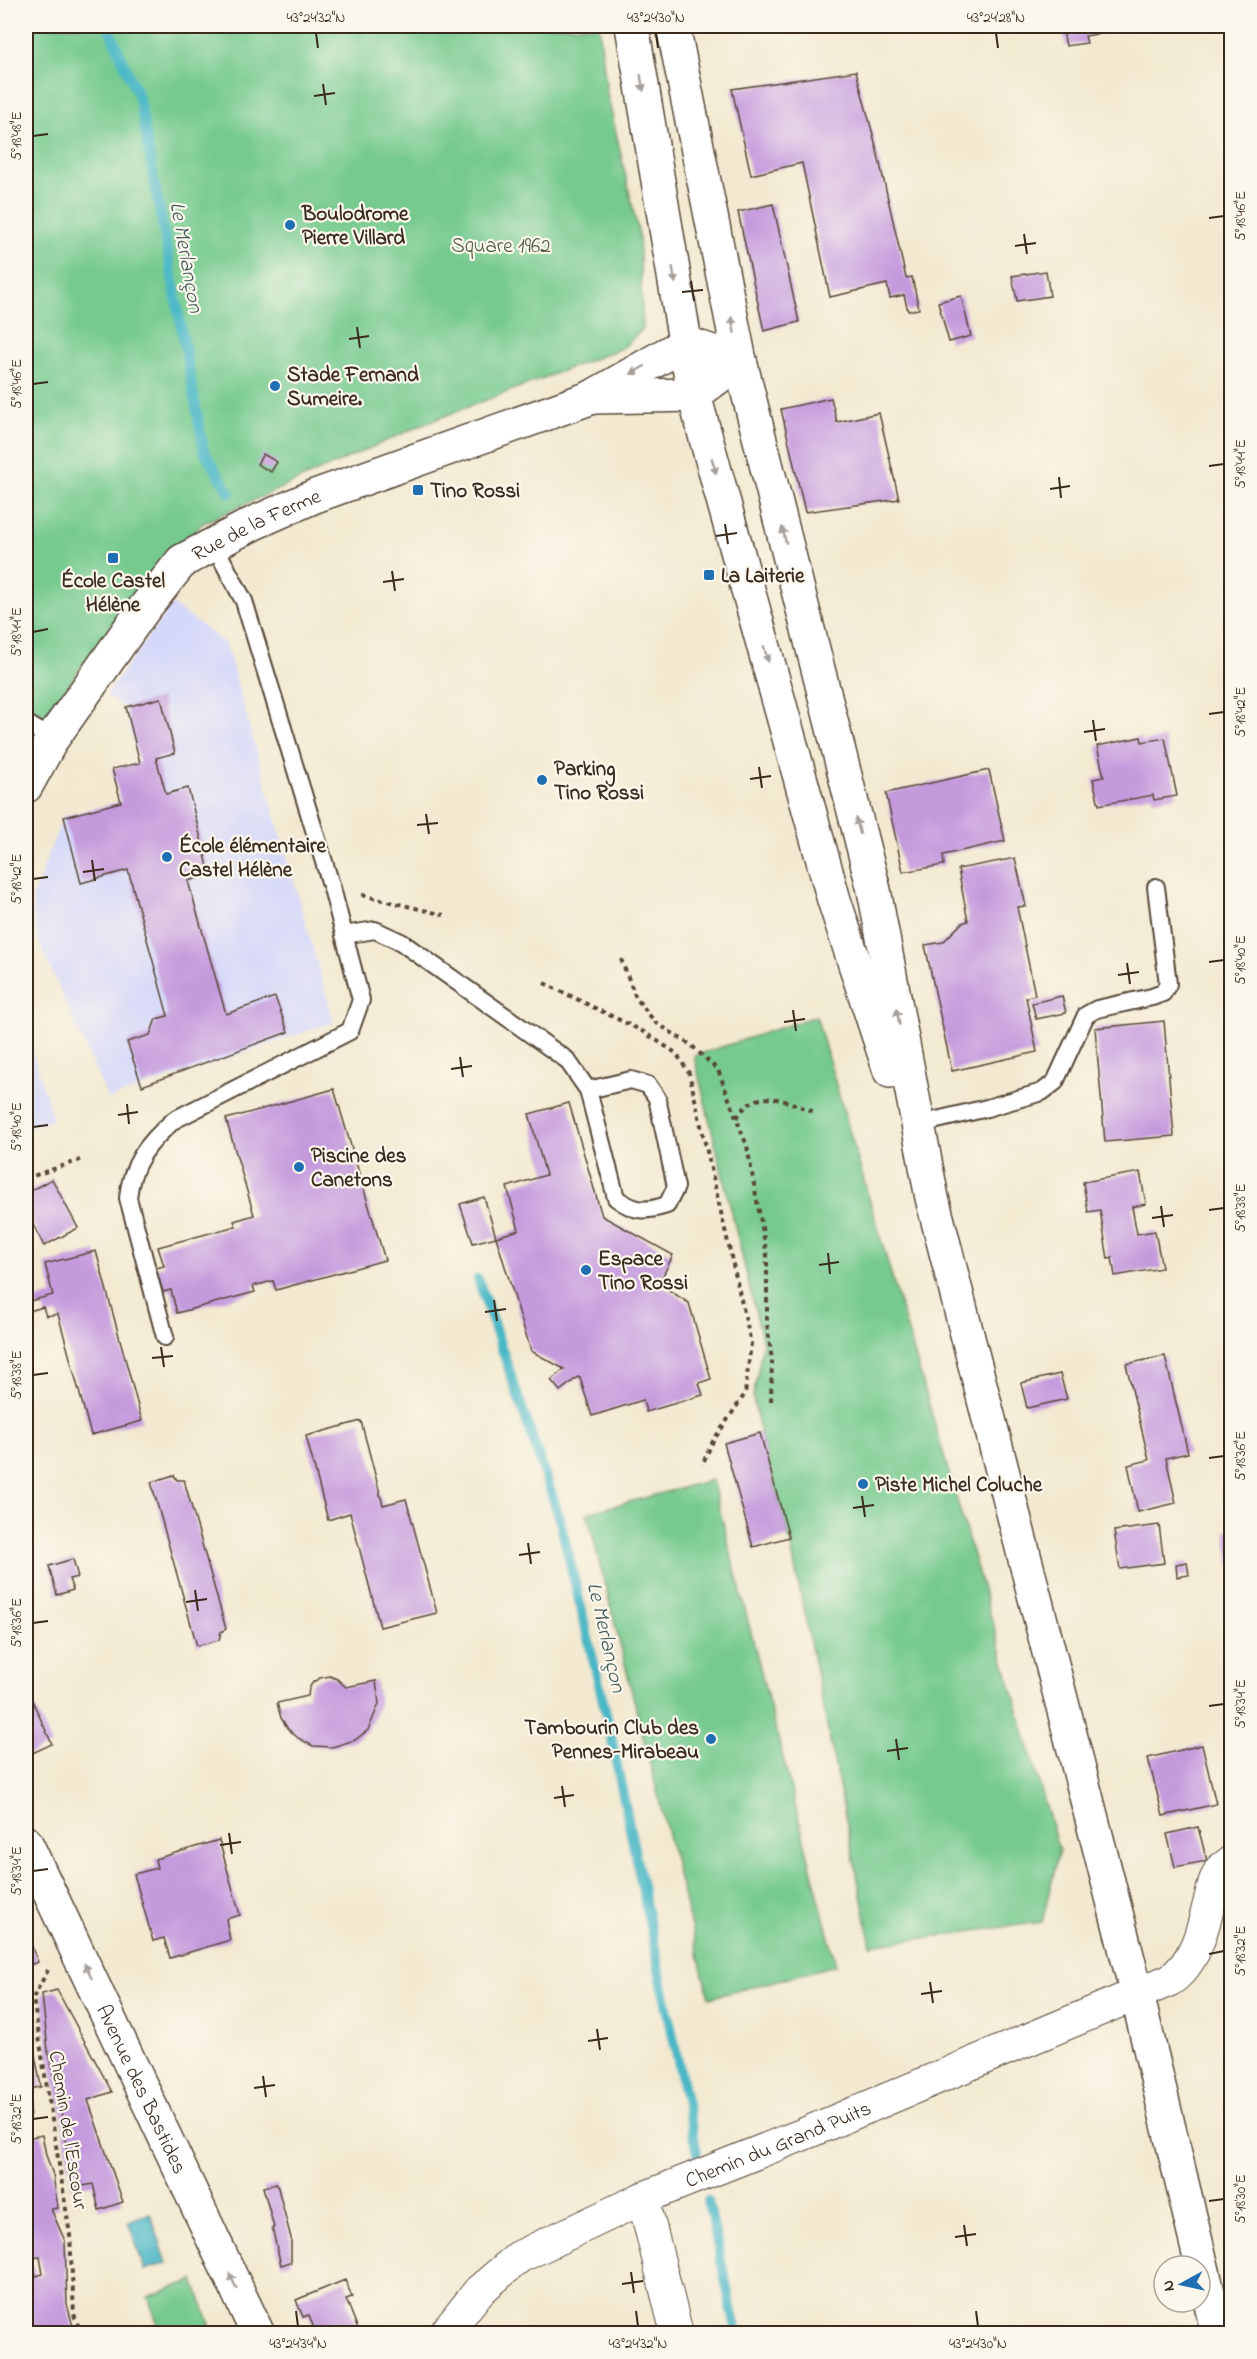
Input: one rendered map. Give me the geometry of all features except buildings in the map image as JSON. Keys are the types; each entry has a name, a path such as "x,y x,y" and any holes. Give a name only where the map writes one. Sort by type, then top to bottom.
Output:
{"main road":[{"path":"632,26 694,395 834,900 913,1125 1137,1994 1218,2334"},
{"path":"673,26 740,361 874,890 913,1125"},
{"path":"686,343 740,361"},
{"name":"Rue de la Ferme","path":"26,786 39,731 182,561 213,543 315,496 590,398 686,343"},
{"path":"694,395 740,361"},
{"name":"Rue de la Ferme","path":"590,398 694,395"},
{"name":"Avenue des Bastides","path":"26,1843 258,2334"}],"street":[{"name":"Chemin du Grand Puits","path":"445,2334 478,2291 519,2257 643,2198 804,2134 1170,1980 1182,1972 1192,1957 1215,1881 1220,1870 1232,1860"},
{"path":"643,2198 677,2334"}],"lane":[{"path":"165,1337 128,1198 130,1180 153,1139 174,1120 350,1031 361,1000 332,888 244,601 213,543"},
{"path":"913,1125 1008,1103 1042,1092 1055,1082 1086,1016 1097,1009 1163,993 1168,984 1156,887"},
{"path":"344,935 375,930 401,942 567,1060 588,1090 616,1198 629,1208 650,1210 667,1205 676,1187 657,1098 648,1085 631,1080 588,1090"}],"path":[{"path":"332,888 444,915"},
{"path":"621,959 636,998 655,1022 691,1045 718,1070 747,1146 767,1255 767,1324 772,1360 771,1404"},
{"path":"737,1118 743,1107 759,1098 780,1099 814,1112"},
{"path":"26,1173 33,1176 80,1161"},
{"name":"Chemin de l'Escour","path":"76,1946 48,1970 33,1998 70,2235 74,2314 81,2334"}],"shaded area":[{"name":"École élémentaire Castel Hélène","path":"172,604 226,644 334,1022 108,1099 36,935 32,898 63,816 120,802 113,769 139,763 124,707 106,695"},
{"path":"26,1029 53,1120 26,1128"}],"green space":[{"name":"Stade Fernand Sumeire.","path":"26,26 599,26 607,93 639,235 643,329 622,348 426,423 203,523 136,592 34,732 26,749"},
{"name":"Piste Michel Coluche","path":"816,1016 1059,1851 1042,1922 871,1945 789,1537 760,1433 753,1397 763,1343 694,1056"},
{"name":"Tambourin Club des Pennes-Mirabeau","path":"712,1480 836,1965 709,1998 587,1513"},
{"path":"194,2280 213,2333 161,2333 148,2297"}],"water":[{"path":"150,2213 167,2263 145,2270 128,2221"}],"waterway":[{"name":"Le Merlançon","path":"108,26 139,98 204,451 230,493"},
{"name":"Le Merlançon","path":"478,1279 559,1516 608,1722 697,2153"},
{"name":"Le Merlançon","path":"708,2201 737,2334"}],"place":[{"name":"Boulodrome Pierre Villard","path":"290,225"},
{"name":"Stade Fernand Sumeire.","path":"275,386"},
{"name":"Tino Rossi","path":"418,490"},
{"name":"École Castel Hélène","path":"113,558"},
{"name":"La Laiterie","path":"709,575"},
{"name":"Parking Tino Rossi","path":"542,780"},
{"name":"École élémentaire Castel Hélène","path":"167,857"},
{"name":"Piscine des Canetons","path":"299,1167"},
{"name":"Espace Tino Rossi","path":"586,1270"},
{"name":"Piste Michel Coluche","path":"863,1484"},
{"name":"Tambourin Club des Pennes-Mirabeau","path":"711,1739"}],"park label":[{"name":"Square 1962","path":"501,245"}]}
